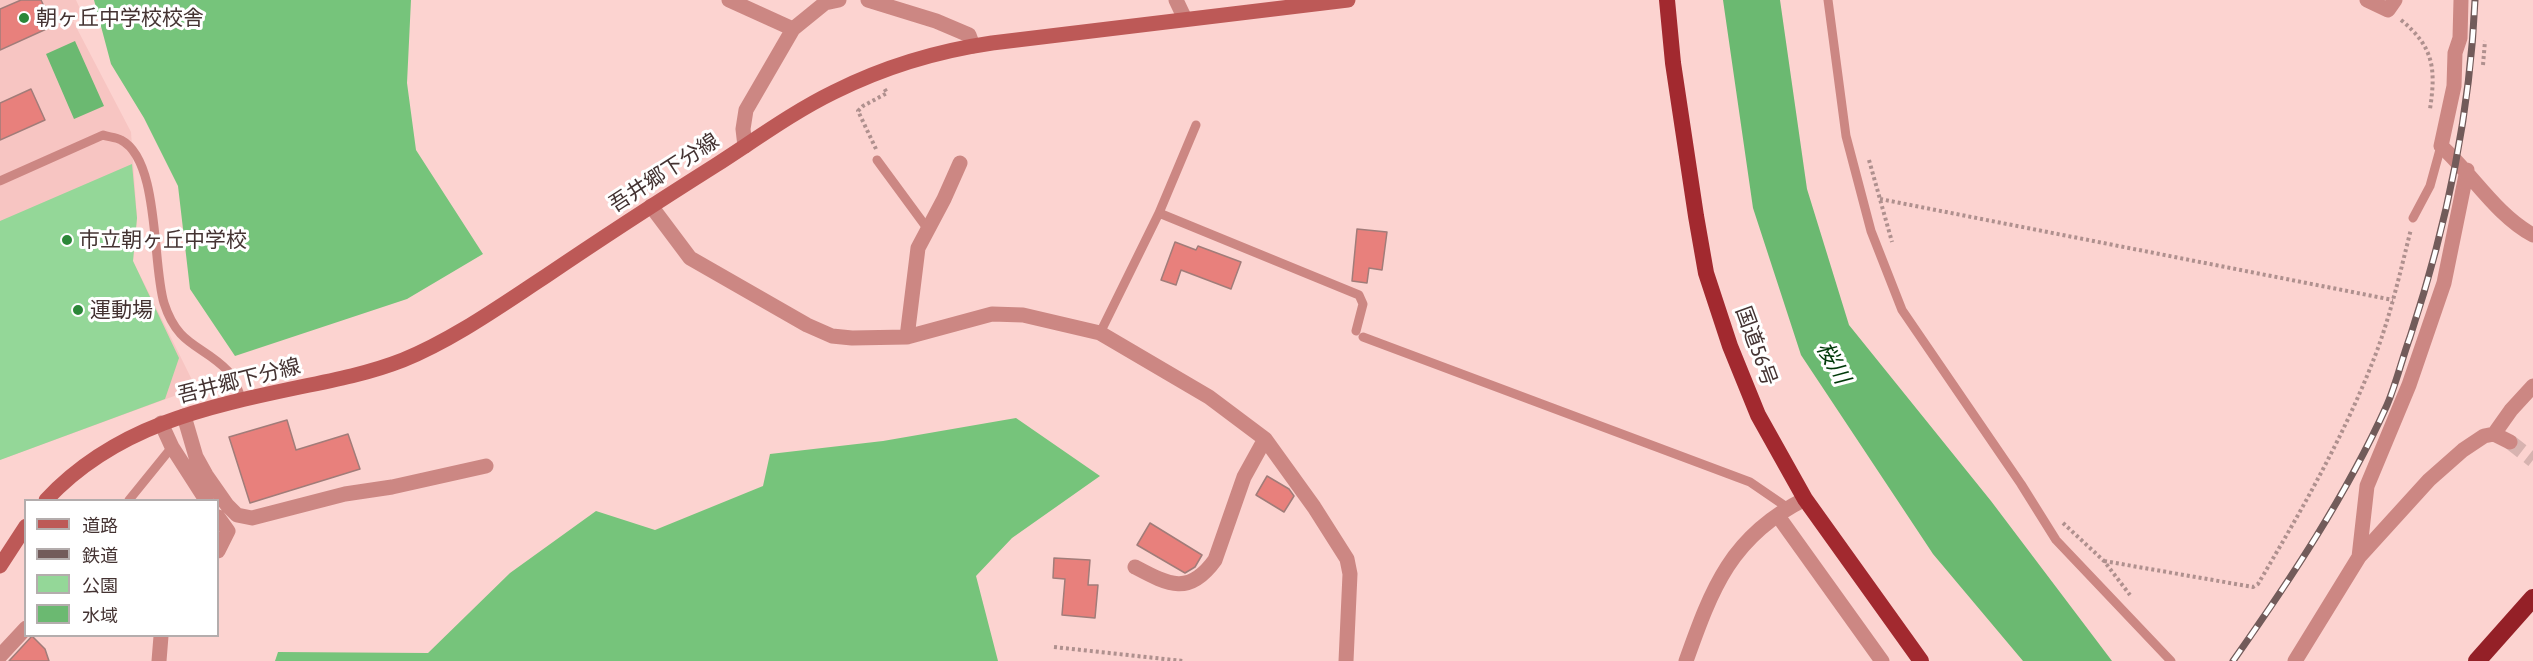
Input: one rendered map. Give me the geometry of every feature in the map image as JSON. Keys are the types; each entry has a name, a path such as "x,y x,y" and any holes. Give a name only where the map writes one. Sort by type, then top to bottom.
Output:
{"highway":[{"name":"国道56号","path":"1667,0 1673,63 1707,273 1730,346 1758,415 1805,499 1921,661"},
{"path":"2477,661 2533,598"}],"main road":[{"name":"吾井郷下分線","path":"48,499 86,464 119,443 161,423 242,400 365,373 403,360 436,345 813,103 875,73 912,60 973,46 1348,0"},
{"path":"0,566 24,529"}],"street":[{"path":"729,0 793,29"},
{"path":"745,146 743,129 746,110 793,29 825,3 839,0"},
{"path":"868,0 936,21 969,35 973,46"},
{"path":"1176,0 1185,19"},
{"path":"2367,0 2392,5"},
{"path":"2462,0 2460,38 2455,52 2454,86 2441,146 2467,170 2498,207 2533,235"},
{"path":"907,337 918,248 960,163"},
{"path":"2359,557 2367,486 2409,385 2444,283 2467,170"},
{"path":"651,206 690,258 807,325 832,336 907,337 992,314 1023,315 1100,333 1209,397 1265,439 1314,507 1347,559 1350,574 1346,661"},
{"path":"2494,434 2511,410 2533,386"},
{"path":"184,416 196,457 206,476 227,504 237,515 244,518 252,518 345,494 392,487 486,466"},
{"path":"161,423 172,447 205,499"},
{"path":"2295,661 2359,557 2429,480 2463,450 2484,436 2494,434 2510,442"},
{"path":"1135,567 1175,585 1193,582 1207,570 1215,560 1244,477 1265,439"},
{"path":"1686,661 1707,602 1732,558 1749,539 1783,512 1805,499"},
{"path":"1783,512 1882,661"},
{"path":"219,518 228,531 219,549"},
{"path":"0,656 24,630"},
{"path":"159,661 161,637"}],"lane":[{"path":"1828,0 1846,136 1870,231 1902,310 2021,484 2056,540 2171,661"},
{"path":"1100,333 1159,213 1196,125"},
{"path":"0,181 103,135 121,140 134,152 144,171 154,221 157,270 164,302 173,326 195,347 230,372 242,400"},
{"path":"2413,218 2430,186 2441,146"},
{"path":"877,160 927,228"},
{"path":"1159,213 1359,295 1363,304 1359,334 1750,482 1783,512"},
{"path":"131,499 172,447"}],"path":[{"path":"2392,5 2429,52 2433,71 2428,117"},
{"path":"2482,65 2485,41"},
{"path":"877,160 876,147 858,111 887,93 882,85"},
{"path":"1880,199 2393,300"},
{"path":"2104,561 2253,587 2258,585 2324,468 2358,395 2393,300 2413,218"},
{"path":"1054,647 1183,661"}],"shaded area":[{"name":"運動場","path":"0,0 76,0 83,15 73,21 131,132 137,218 133,261 196,388 0,460"},
{"path":"94,0 411,0 407,83 416,150 483,254 407,299 235,356 190,289 178,186 144,118 111,64"},
{"path":"1016,418 1100,476 1012,538 976,576 998,661 275,661 278,652 428,653 510,573 596,511 655,530 763,486 770,454 883,441"}],"green space":[{"name":"運動場","path":"132,164 137,218 133,261 179,358 165,399 0,460 0,221"}],"water":[{"name":"桜川","path":"1723,0 1780,0 1807,189 1849,325 1991,501 2112,661 2023,661 1933,554 1801,355 1753,208"},
{"path":"75,41 104,106 74,119 46,54"}],"building":[{"name":"朝ヶ丘中学校校舎","path":"21,0 41,0 53,26 0,50 0,9"},
{"name":"朝ヶ丘中学校校舎","path":"31,89 45,120 0,140 0,103"},
{"path":"1357,229 1387,232 1382,270 1369,268 1367,283 1352,281"},
{"path":"1175,242 1196,250 1198,246 1241,262 1231,289 1181,270 1176,285 1161,280"},
{"path":"287,420 296,450 348,434 360,469 250,503 229,437"},
{"path":"1267,476 1289,489 1294,496 1284,512 1256,495"},
{"path":"1150,523 1202,555 1195,567 1185,573 1137,545"},
{"path":"1054,558 1090,560 1088,585 1098,585 1095,618 1062,615 1065,579 1053,578"},
{"path":"33,637 45,649 49,661 9,661"}],"tunnel":[{"path":"2510,442 2533,460"}],"railway":[{"path":"2233,661 2296,568 2335,505 2371,439 2390,397 2423,296 2445,213 2462,128 2475,0"}],"place":[{"name":"朝ヶ丘中学校校舎","path":"24,18"},
{"name":"市立朝ヶ丘中学校","path":"67,240"},
{"name":"運動場","path":"78,310"}]}
